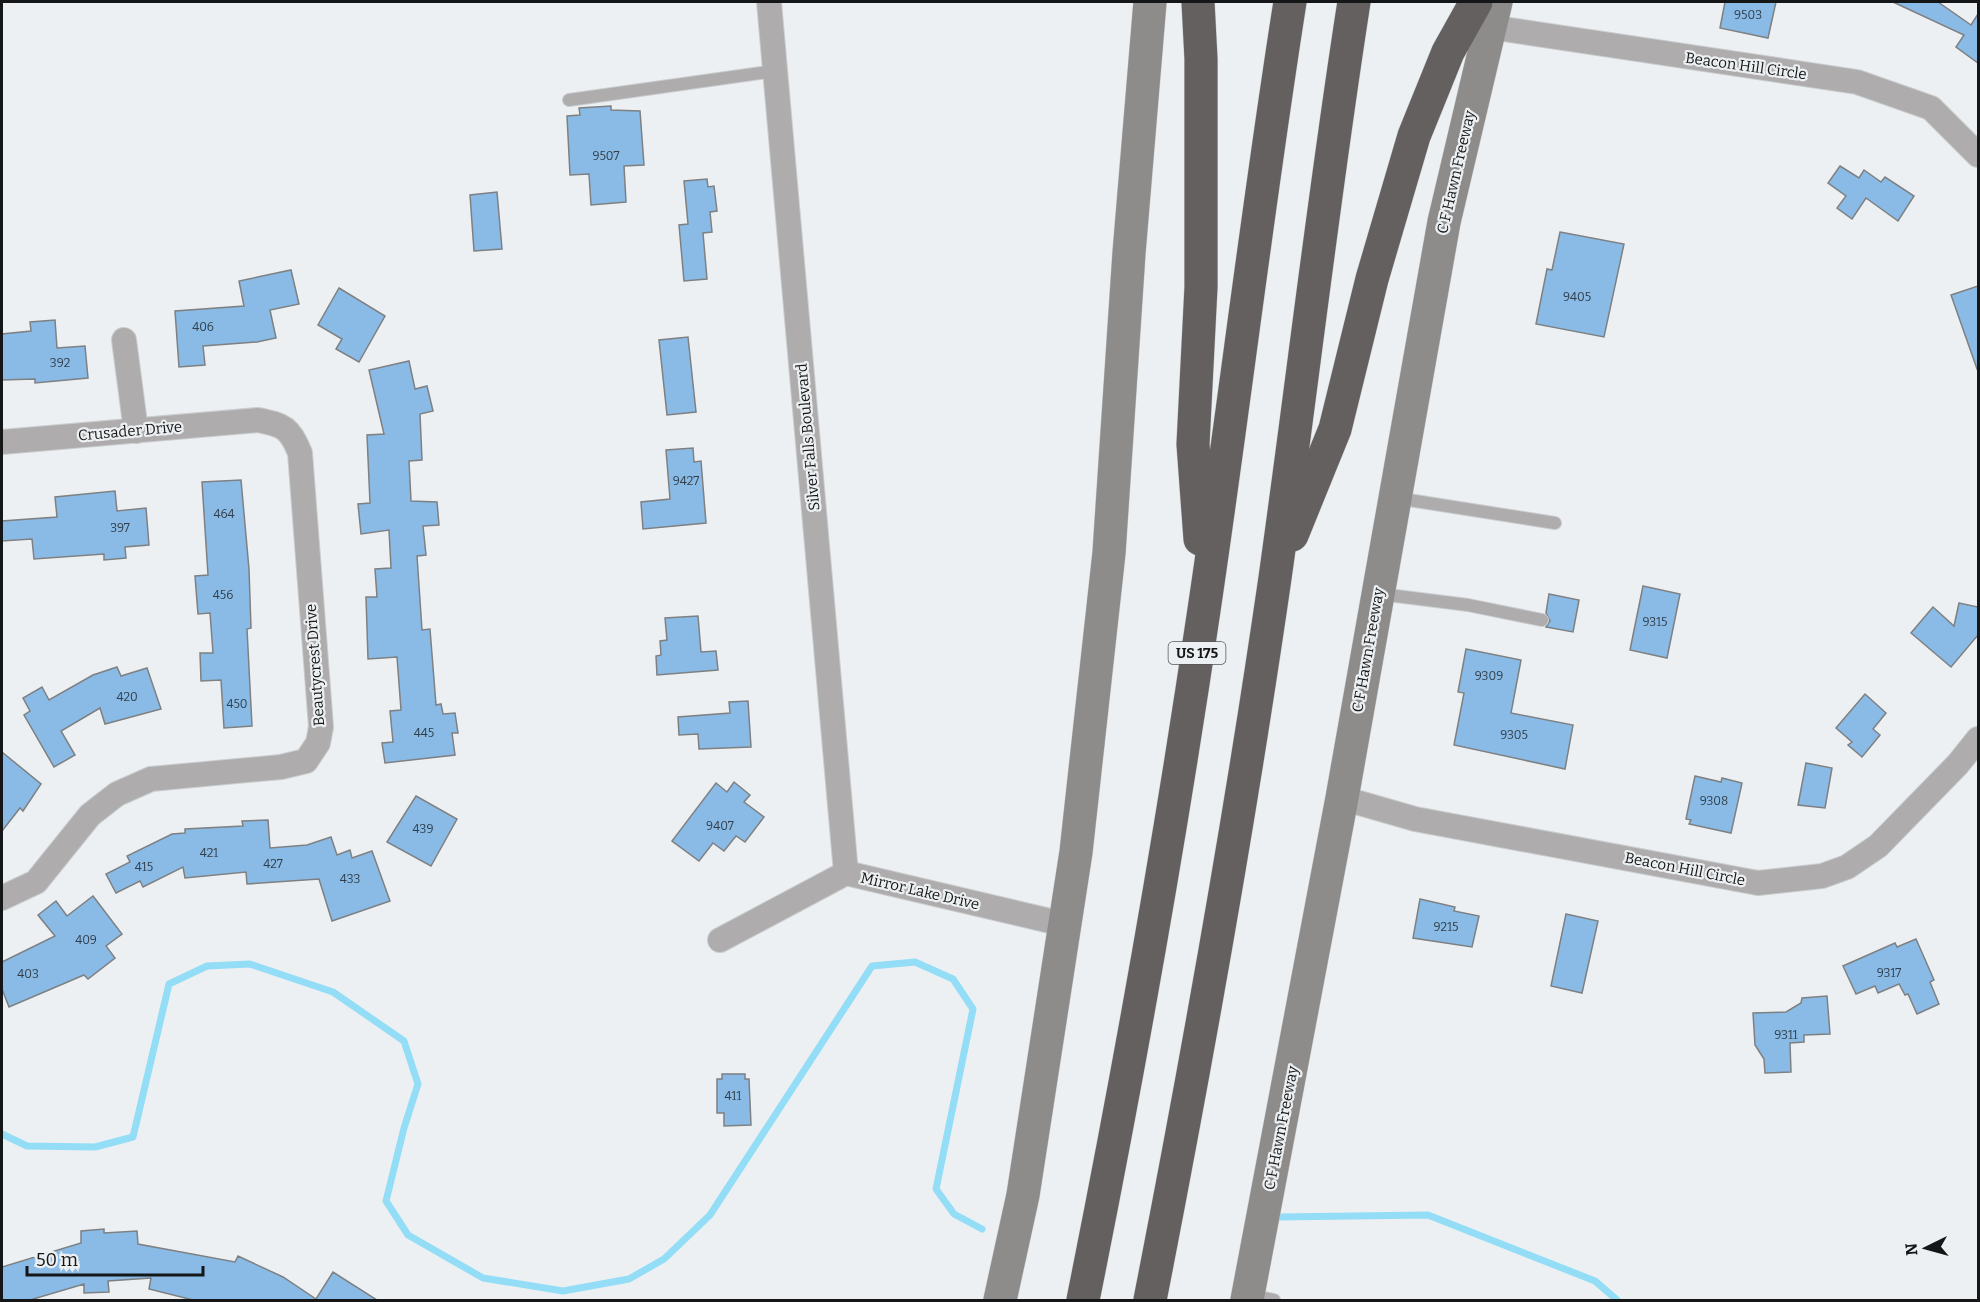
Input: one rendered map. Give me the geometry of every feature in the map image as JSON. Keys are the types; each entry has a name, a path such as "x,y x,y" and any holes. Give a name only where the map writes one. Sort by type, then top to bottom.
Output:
{"highway":[{"path":"1198,2 1201,59 1202,287 1193,444 1204,608"},
{"name":"US 175","path":"1083,1300 1131,1056 1166,861 1290,2"},
{"path":"1150,1300 1224,906 1274,579 1354,2"},
{"path":"1274,579 1335,429 1377,259 1414,136 1448,52 1487,10"}],"main road":[{"path":"1000,1300 1023,1195 1063,924 1076,852 1109,553 1128,265 1150,2"},
{"name":"C F Hawn Freeway","path":"1256,1299 1444,222 1487,10"}],"street":[{"name":"Silver Falls Boulevard","path":"769,2 846,873"},
{"name":"Beacon Hill Circle","path":"1487,10 1857,82 1931,108 1978,155"},
{"path":"124,340 136,431"},
{"name":"Crusader Drive","path":"2,441 258,420"},
{"name":"Beautycrest Drive","path":"2,898 36,882 90,814 117,794 151,779 281,767 306,761 318,742 321,727 300,453 293,436 280,424 258,420"},
{"name":"Beacon Hill Circle","path":"1342,798 1415,819 1758,883 1822,876 1847,867 1878,846 1978,740"},
{"name":"Mirror Lake Drive","path":"720,940 846,873 1063,924"}],"lane":[{"path":"569,100 775,71"},
{"path":"1395,498 1555,523"},
{"path":"1378,594 1468,604 1542,620"}],"building":[{"path":"1725,2 1776,2 1768,38 1720,28"},
{"path":"1893,2 1938,2 1971,25 1978,14 1978,63 1956,47 1964,35"},
{"path":"611,106 611,110 640,111 644,165 624,166 626,202 591,205 589,174 570,175 567,116 580,115 579,108"},
{"path":"1840,166 1859,178 1864,170 1881,182 1885,177 1914,196 1898,221 1866,198 1852,219 1837,208 1846,196 1828,183"},
{"path":"707,179 708,187 714,186 717,211 710,212 712,232 703,233 707,279 684,281 679,225 688,224 684,181"},
{"path":"497,192 502,249 474,251 470,195"},
{"path":"1560,232 1624,244 1604,337 1536,324 1547,269 1552,270"},
{"path":"291,270 299,304 270,310 276,338 257,342 203,346 205,365 179,367 175,311 244,306 239,281"},
{"path":"1978,286 1978,368 1977,369 1951,295"},
{"path":"339,288 385,316 359,362 336,349 342,339 318,325"},
{"path":"55,320 57,348 85,346 88,378 35,383 35,379 2,380 2,334 31,331 30,322"},
{"path":"688,337 696,412 667,415 659,340"},
{"path":"409,361 415,389 427,386 433,411 420,414 422,460 409,461 411,501 437,502 439,525 423,526 426,555 417,556 422,630 430,629 436,705 441,704 443,714 455,713 458,733 452,733 455,755 385,763 382,743 393,742 390,711 401,710 397,657 368,659 366,597 377,597 375,569 391,568 389,530 361,534 358,504 370,503 367,435 384,434 369,370"},
{"path":"693,448 694,462 701,461 706,523 643,529 641,502 670,499 666,450"},
{"path":"241,480 249,569 251,628 247,629 252,726 224,728 221,680 201,681 200,653 213,653 210,613 198,614 195,576 208,575 202,482"},
{"path":"115,491 117,511 146,508 149,545 125,547 126,558 104,560 104,554 34,559 32,539 2,541 2,521 57,517 55,497"},
{"path":"1643,586 1680,594 1667,658 1630,650"},
{"path":"1549,594 1579,600 1573,632 1546,627 1550,621 1546,613"},
{"path":"1959,603 1978,607 1978,635 1951,667 1911,633 1933,607 1954,626"},
{"path":"698,616 701,652 716,651 718,670 657,675 656,656 661,655 660,641 667,640 665,618"},
{"path":"1466,649 1521,660 1511,713 1573,725 1565,769 1454,745 1464,693 1458,692"},
{"path":"117,667 121,676 147,668 161,709 105,724 100,708 61,731 75,755 54,767 24,715 30,711 23,698 42,687 49,700 93,675"},
{"path":"1865,694 1886,713 1873,729 1880,735 1862,757 1848,745 1852,742 1836,728"},
{"path":"748,701 751,747 699,749 698,734 679,735 678,717 730,713 729,702"},
{"path":"2,752 41,784 23,811 20,808 2,831"},
{"path":"1806,763 1832,768 1825,808 1798,805"},
{"path":"1695,776 1721,782 1722,778 1742,783 1731,833 1689,824 1691,820 1686,819"},
{"path":"734,782 750,795 744,802 764,817 745,842 736,836 724,851 713,843 699,861 672,841 716,783 727,792"},
{"path":"416,796 457,819 431,866 387,842"},
{"path":"268,820 270,848 307,845 331,837 337,855 350,850 352,858 372,851 390,901 332,921 319,879 247,884 246,872 185,878 183,867 143,887 140,881 116,893 106,874 130,862 127,856 172,834 185,833 185,829 243,826 242,821"},
{"path":"93,896 122,934 106,946 115,958 88,979 84,975 9,1007 2,989 2,962 55,936 38,915 56,901 67,916"},
{"path":"1420,899 1455,907 1454,911 1479,916 1472,947 1413,938"},
{"path":"1566,914 1598,921 1582,993 1551,986"},
{"path":"1916,939 1934,980 1930,982 1939,1004 1917,1014 1908,994 1905,995 1899,984 1878,993 1875,986 1856,994 1843,966 1895,943 1897,947"},
{"path":"1827,996 1830,1034 1804,1035 1804,1042 1790,1043 1791,1072 1765,1073 1764,1059 1755,1045 1753,1013 1786,1012 1801,1003 1802,998"},
{"path":"722,1074 745,1074 745,1079 749,1079 751,1125 724,1126 724,1113 717,1113 717,1079 722,1079"},
{"path":"104,1229 104,1233 137,1231 138,1244 235,1262 238,1256 283,1277 316,1299 333,1272 377,1300 193,1300 149,1289 151,1278 108,1281 109,1292 84,1293 84,1284 30,1300 2,1300 2,1267 81,1243 81,1231"}],"waterway":[{"path":"2,1134 27,1146 95,1147 133,1137 169,984 207,966 250,964 333,992 404,1041 418,1084 404,1128 386,1201 408,1235 483,1278 563,1291 629,1279 664,1259 710,1215 872,966 915,962 953,979 973,1009 936,1189 954,1214 982,1229"},
{"path":"1278,1217 1428,1215 1595,1281 1617,1300"}]}
